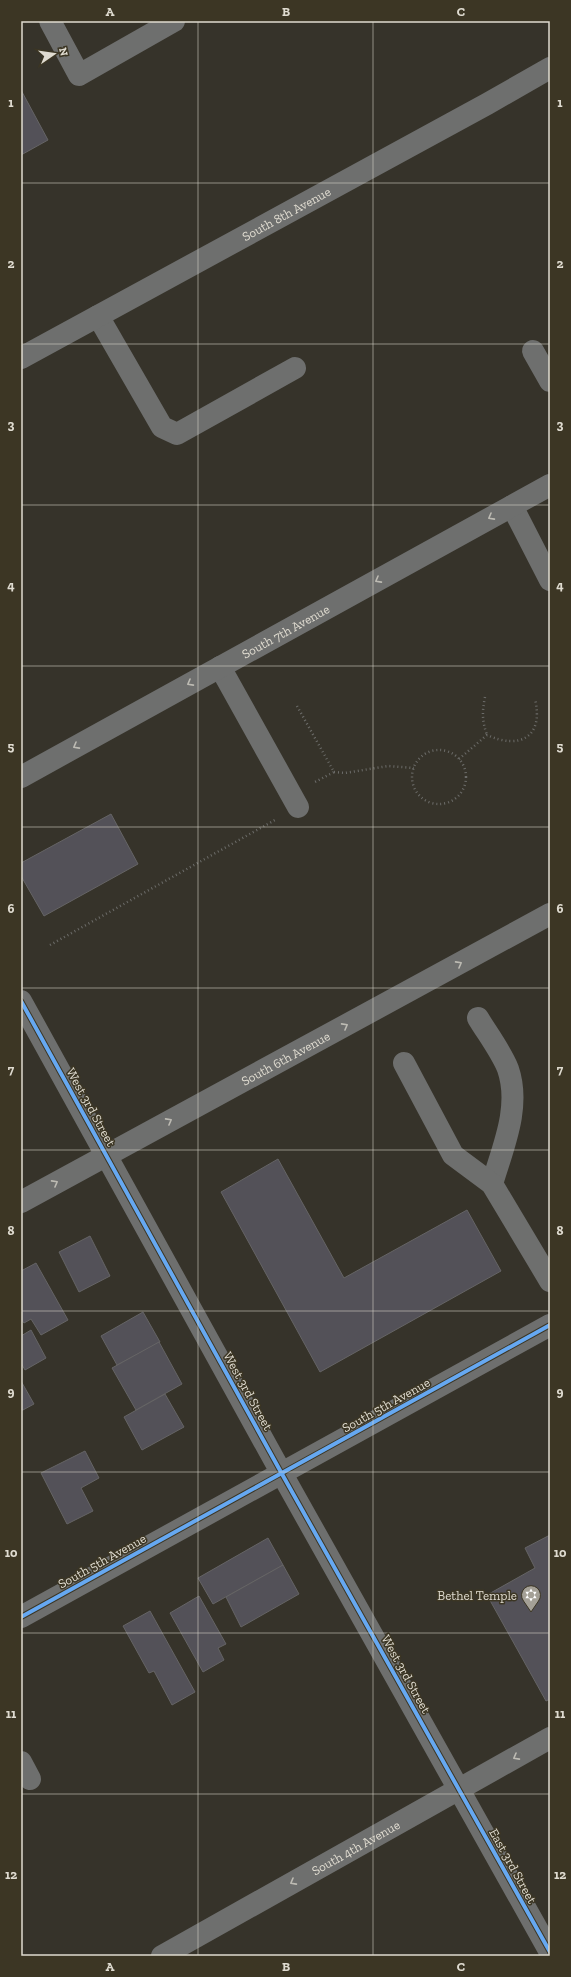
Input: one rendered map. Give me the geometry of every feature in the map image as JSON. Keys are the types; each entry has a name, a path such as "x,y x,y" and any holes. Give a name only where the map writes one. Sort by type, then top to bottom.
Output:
{"street":[{"path":"50,21 79,74 174,21"},
{"name":"South 8th Avenue","path":"21,358 550,68"},
{"path":"98,316 162,427 177,434 295,368"},
{"path":"533,351 550,381"},
{"name":"South 7th Avenue","path":"21,777 550,485"},
{"path":"512,506 550,580"},
{"path":"220,667 295,801"},
{"name":"South 6th Avenue","path":"21,1202 550,914"},
{"name":"West 3rd Street","path":"21,1001 282,1474 459,1789"},
{"path":"478,1018 508,1068 514,1099 509,1127 492,1184"},
{"path":"404,1063 453,1155 492,1184 550,1281"},
{"name":"South 5th Avenue","path":"21,1617 550,1325"},
{"name":"South 4th Avenue","path":"162,1956 550,1738"},
{"name":"East 3rd Street","path":"459,1789 550,1952"}],"path":[{"path":"485,698 482,710 482,722 487,735 499,740 513,743 529,736 537,724 535,700"},
{"path":"297,706 334,772"},
{"path":"459,759 487,735"},
{"path":"432,751 449,752 459,759 466,772 466,780 464,788 459,796 452,802 434,804 425,800 418,794 412,777 414,768 418,761 432,751"},
{"path":"50,946 295,801 334,772 345,773 388,766 414,768"}],"building":[{"path":"21,90 48,140 21,155"},
{"path":"111,814 138,864 44,916 21,876 21,863"},
{"path":"278,1159 344,1278 467,1210 501,1271 320,1372 221,1192"},
{"path":"90,1236 110,1276 79,1292 59,1252"},
{"path":"36,1263 68,1320 41,1335 31,1319 24,1323 21,1319 21,1271"},
{"path":"143,1312 160,1342 117,1365 101,1336"},
{"path":"31,1330 46,1358 25,1370 21,1363 21,1336"},
{"path":"159,1342 182,1384 136,1410 112,1368"},
{"path":"21,1381 34,1404 21,1411"},
{"path":"165,1394 184,1427 142,1450 124,1417"},
{"path":"85,1451 99,1478 81,1488 93,1511 67,1524 41,1473"},
{"path":"550,1535 550,1699 546,1701 487,1595 535,1568 525,1548"},
{"path":"268,1538 283,1565 213,1604 198,1578"},
{"path":"283,1565 299,1594 241,1627 226,1597"},
{"path":"199,1596 226,1644 218,1648 224,1660 203,1672 170,1613"},
{"path":"150,1611 195,1692 172,1705 154,1671 149,1673 123,1626"}],"cycle path":[{"path":"21,1001 282,1474 550,1952"},
{"path":"21,1617 550,1325"}],"place":[{"name":"Bethel Temple","path":"531,1612"}]}
